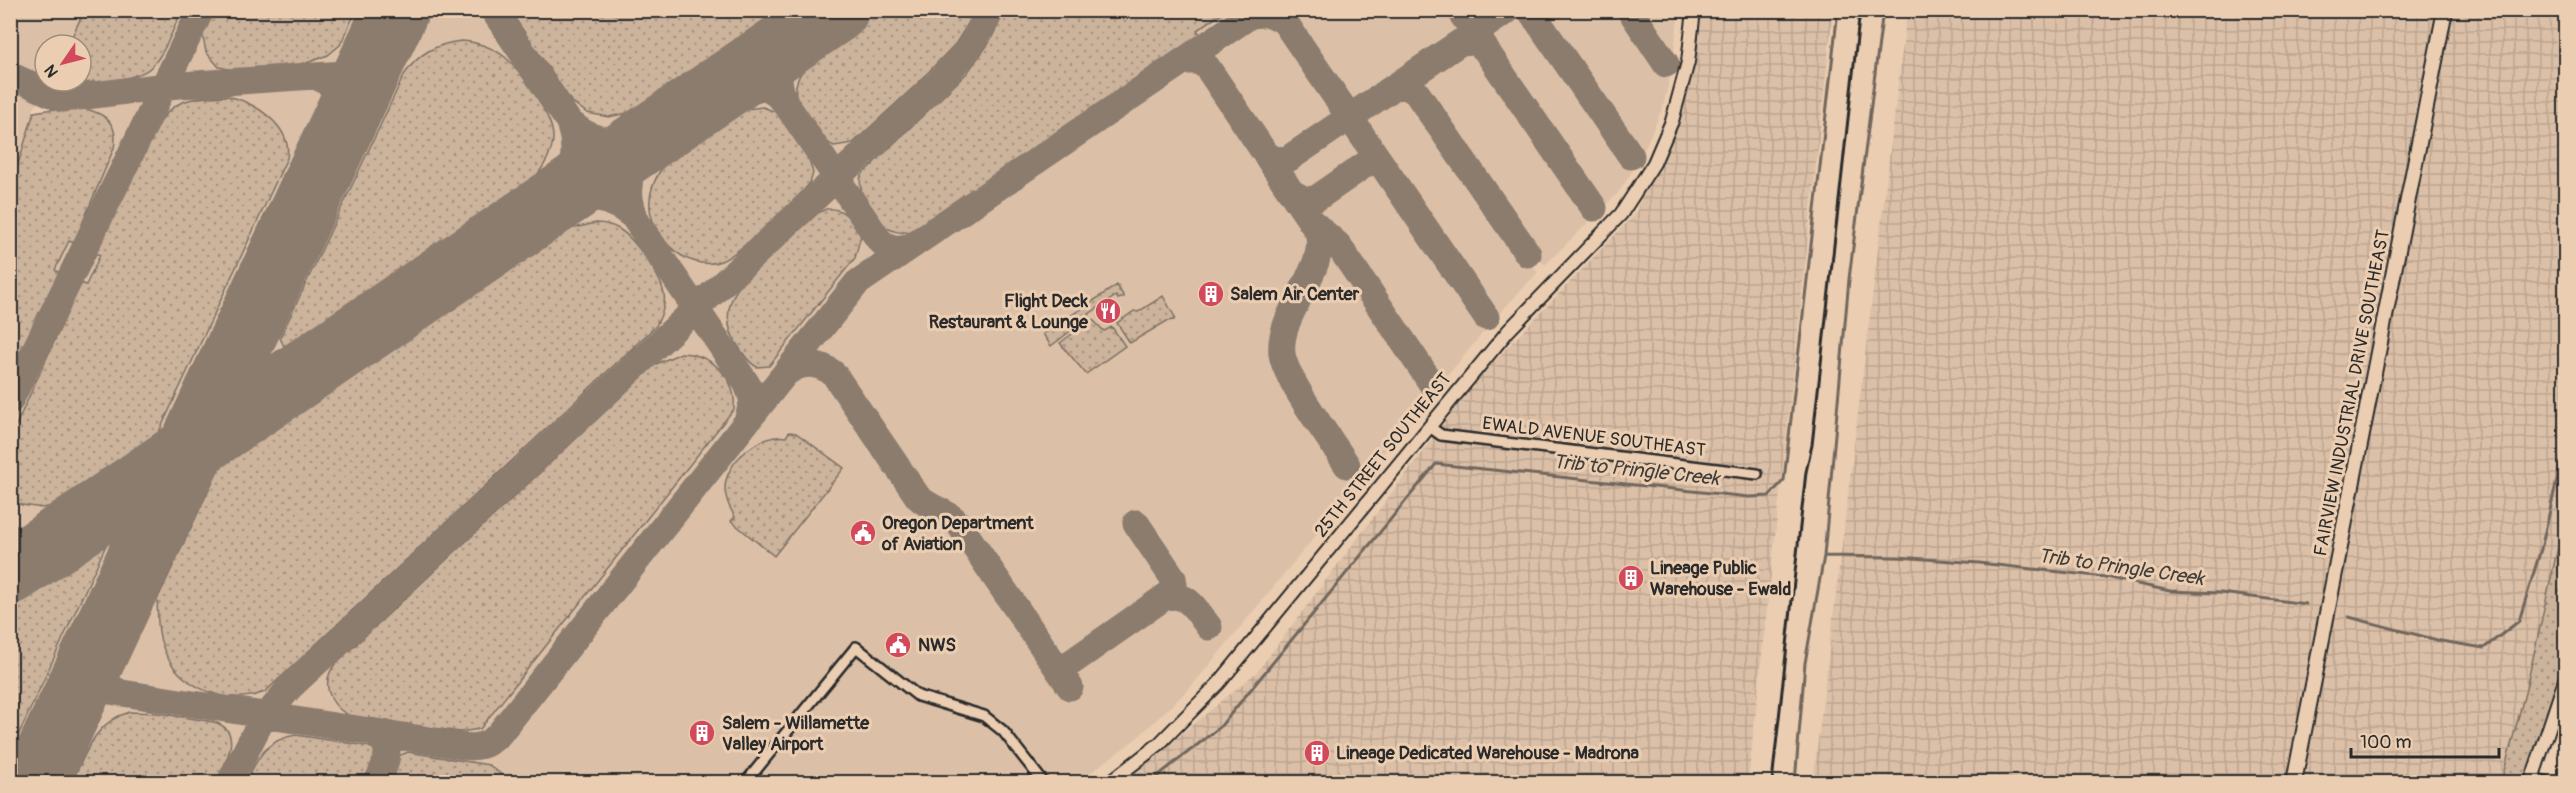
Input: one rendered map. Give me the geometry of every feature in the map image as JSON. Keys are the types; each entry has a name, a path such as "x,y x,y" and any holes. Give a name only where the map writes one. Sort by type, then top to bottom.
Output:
{"main road":[{"name":"FAIRVIEW INDUSTRIAL DRIVE SOUTHEAST","path":"2294,783 2445,10"}],"street":[{"name":"25TH STREET SOUTHEAST","path":"1110,783 1178,726 1219,683 1293,590 1516,323 1621,214 1642,183 1666,136 1684,81 1694,10"},
{"name":"EWALD AVENUE SOUTHEAST","path":"1430,427 1440,435 1757,474"},
{"path":"746,783 856,647 918,696 984,716 1002,730 1043,783"},
{"path":"2546,783 2532,781 2565,677"}],"shaded area":[{"path":"84,10 182,11 156,62 144,72 121,79 93,82 93,33 73,33"},
{"path":"211,10 356,11 340,45 328,55 307,63 238,71 219,67 206,52 202,32"},
{"path":"11,11 84,11 74,33 33,33 33,93 43,93 33,111 11,192"},
{"name":"Salem - Willamette Valley Airport","path":"121,11 1679,11 1672,68 1663,107 1640,159 1619,192 1545,265 1541,261 1534,266 1537,273 1491,323 1191,687 1137,738 1078,782 11,782 11,247 83,93 93,93 93,71"},
{"path":"510,11 795,11 654,107 609,117 587,113 571,101"},
{"path":"876,11 976,11 956,43 917,84 853,143 834,146 822,136 799,103 796,95 797,83 803,70 825,46"},
{"path":"1005,11 1226,11 1197,30 1201,35 917,228 906,232 895,231 885,226 868,208 860,186 861,175 967,73 989,43"},
{"path":"1700,11 1833,11 1748,782 1123,782 1257,672 1478,378 1636,213"},
{"path":"1907,11 2565,11 2565,544 2511,782 1813,782"},
{"path":"461,41 484,46 500,53 528,84 543,108 552,131 552,148 545,163 521,197 296,350 285,348 280,338 404,75 415,61 428,51"},
{"path":"227,96 259,109 278,126 287,146 287,158 151,449 71,503 42,508 22,505 11,500 11,436 81,283 86,285 100,255 95,253 154,131 168,111 184,101"},
{"path":"73,106 91,110 111,123 114,129 114,148 74,243 69,241 55,270 60,273 11,376 11,187 34,112"},
{"path":"763,107 778,113 809,159 813,173 810,183 767,226 729,257 708,263 695,262 682,256 661,237 650,212 653,186 659,174 667,161 688,139 711,122 731,112"},
{"path":"826,209 843,213 861,235 855,258 769,366 757,367 745,357 731,333 728,318 734,294 739,286 818,213"},
{"path":"596,223 611,225 625,234 639,249 658,278 664,294 664,302 656,326 265,692 251,696 221,695 206,691 181,675 171,663 160,638 157,600 227,451 548,234"},
{"path":"1117,285 1124,297 1118,299 1116,296 1089,314 1090,316 1051,346 1043,334"},
{"path":"1163,296 1175,317 1174,320 1167,321 1130,343 1117,323"},
{"path":"1092,319 1104,331 1112,327 1125,346 1086,374 1060,343"},
{"path":"681,353 702,358 720,369 731,387 734,409 480,729 460,732 348,715 341,710 331,699 328,685 328,678 335,664 656,364"},
{"path":"789,432 796,433 844,468 774,556 731,521 735,517 726,498 726,480 730,469 745,452 765,440 786,437"},
{"path":"2565,516 2565,677 2531,782 2501,782 2526,689"},
{"path":"114,528 11,751 11,599"},
{"path":"130,712 157,713 214,722 223,726 229,733 230,749 216,782 72,782 87,749 100,730 118,716"},
{"path":"296,735 367,746 376,750 379,758 369,782 246,782 254,765 270,745"},
{"path":"408,752 489,765 511,782 385,782 398,756"}],"waterway":[{"name":"Trib to Pringle Creek","path":"1150,782 1220,727 1436,464 1749,497 1769,496 1784,480 1838,10"},
{"name":"Trib to Pringle Creek","path":"1795,782 1805,663 1824,556 1849,279 1883,10"},
{"name":"Trib to Pringle Creek","path":"2349,617 2441,641 2484,648 2519,621 2541,549 2566,441"},
{"name":"Trib to Pringle Creek","path":"1824,556 1898,557 1979,563 2105,577 2170,591 2221,593 2306,604"}],"taxiway":[{"path":"10,401 201,10"},
{"path":"493,10 747,384 753,401 747,421"},
{"path":"230,782 259,725 290,687 936,85 968,50 991,10"},
{"path":"67,716 83,696 103,690 462,746 473,747 486,744 499,734 857,283 1258,10"},
{"path":"1459,10 1485,48"},
{"path":"1266,154 1275,160 1288,159 1508,10"},
{"path":"1530,10 1631,156"},
{"path":"1630,10 1666,64"},
{"path":"1252,15 1269,13 1284,21 1372,150 1373,155 1369,162 1317,198 1307,201 1294,194"},
{"path":"786,104 779,82 780,66 785,52 803,32"},
{"path":"1461,42 1474,41 1485,49 1594,208"},
{"path":"10,75 62,99 166,86 345,74 364,65 376,52"},
{"path":"1183,62 1197,60 1207,67 1318,232 1319,246 1316,261 1287,322 1282,354 1300,394 1347,465"},
{"path":"315,76 332,86 341,98 343,112 339,131"},
{"path":"717,91 750,84 764,87 776,94 786,104 879,240 895,248 913,245"},
{"path":"1394,87 1406,86 1416,92 1528,254"},
{"path":"572,124 592,137 614,142 637,139 659,129"},
{"path":"545,208 566,183 572,167 574,142 570,126"},
{"path":"633,212 629,186 632,168 644,145 665,126"},
{"path":"1372,150 1486,317"},
{"path":"545,208 576,198 592,198 616,205 630,214"},
{"path":"1314,224 1338,245 1432,384"},
{"path":"784,375 796,367 809,364 822,367 834,374 918,497 959,524 1070,687"},
{"path":"1059,671 1172,592 1173,578 1136,523"},
{"path":"10,536 27,544 66,535"},
{"path":"1167,597 1175,596 1187,600 1209,627"},
{"path":"99,646 101,674 108,685 121,693"},
{"path":"372,732 384,742 387,748 386,761 377,782"}],"runway":[{"path":"35,782 396,10"},
{"path":"10,572 836,10"}],"railway":[{"path":"1772,782 1860,10"}],"place":[{"name":"Salem Air Center","path":"1211,294"},
{"name":"Flight Deck Restaurant & Lounge","path":"1108,311"},
{"name":"Oregon Department of Aviation","path":"863,533"},
{"name":"Lineage Public Warehouse - Ewald","path":"1631,578"},
{"name":"NWS","path":"898,645"},
{"name":"Salem - Willamette Valley Airport","path":"702,733"},
{"name":"Lineage Dedicated Warehouse - Madrona","path":"1317,753"}]}
